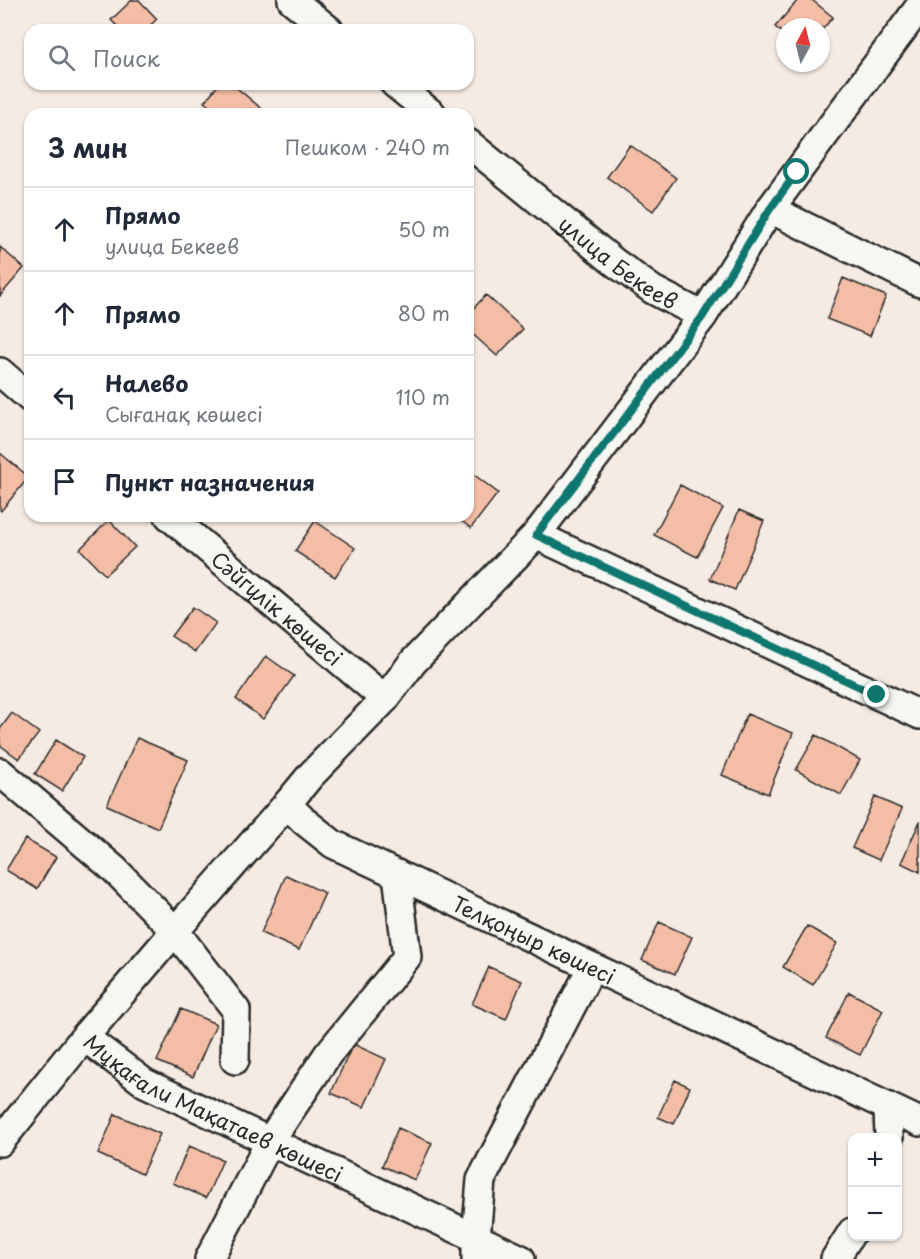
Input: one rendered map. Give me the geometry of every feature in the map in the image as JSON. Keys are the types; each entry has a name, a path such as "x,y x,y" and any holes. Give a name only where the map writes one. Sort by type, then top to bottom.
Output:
{"street":[{"path":"292,0 322,24"},
{"name":"улица Бекеев","path":"474,148 614,262 653,290 703,316 770,209 920,6"},
{"path":"402,90 425,108"},
{"path":"770,209 920,283"},
{"path":"287,804 311,775 385,699 413,662 536,535 703,316"},
{"path":"0,372 24,393"},
{"name":"Сәйгүлік көшесі","path":"177,522 385,699"},
{"path":"536,535 920,716"},
{"path":"0,772 114,869 175,931 236,1010 235,1060"},
{"name":"Телқоңыр көшесі","path":"287,804 333,844 920,1122"},
{"name":"Мұқағали Мақатаев көшесі","path":"287,804 86,1035 96,1046 146,1083 270,1141 476,1248 521,1259"},
{"path":"209,1259 270,1141 328,1054 407,957 397,874"},
{"path":"476,1248 482,1180 592,967"},
{"path":"0,1142 86,1035"},
{"path":"888,1107 889,1133"},
{"path":"835,1259 848,1238"}],"building":[{"path":"132,0 139,0 157,19 152,24 115,24 111,20"},
{"path":"798,0 812,0 833,17 830,20 830,18 783,18"},
{"path":"214,90 239,90 261,108 212,108 204,102"},
{"path":"630,145 676,178 653,211 607,177"},
{"path":"0,247 24,268 0,296"},
{"path":"843,278 886,296 870,336 827,319"},
{"path":"486,295 523,329 497,356 474,335 474,308"},
{"path":"0,453 24,473 24,483 0,510"},
{"path":"474,475 498,493 471,528 462,522 474,522"},
{"path":"680,485 723,508 697,557 654,535"},
{"path":"739,510 764,521 735,590 710,579"},
{"path":"107,522 111,522 135,547 105,575 80,549"},
{"path":"314,522 355,548 335,577 295,551"},
{"path":"193,607 216,623 195,652 171,636"},
{"path":"266,656 294,676 263,719 236,699"},
{"path":"12,713 39,733 19,759 0,745 0,729"},
{"path":"747,714 793,733 768,794 722,775"},
{"path":"816,735 860,760 841,795 796,770"},
{"path":"137,738 188,760 158,828 107,805"},
{"path":"56,740 83,757 62,791 35,774"},
{"path":"875,797 902,809 879,860 852,848"},
{"path":"920,821 920,872 901,863"},
{"path":"25,839 56,857 37,889 6,870"},
{"path":"286,875 325,893 299,950 261,933"},
{"path":"659,922 692,937 675,974 642,960"},
{"path":"807,926 837,943 813,985 783,967"},
{"path":"489,967 522,981 506,1019 472,1004"},
{"path":"849,992 883,1010 860,1055 826,1038"},
{"path":"181,1009 216,1024 193,1077 157,1061"},
{"path":"353,1044 386,1059 364,1107 331,1093"},
{"path":"675,1080 690,1087 674,1124 658,1117"},
{"path":"115,1114 160,1134 142,1174 98,1154"},
{"path":"398,1128 432,1143 415,1180 382,1166"},
{"path":"189,1146 223,1160 206,1198 173,1183"}],"route":[{"path":"797,172 770,209 703,316 536,535 877,695"}]}
